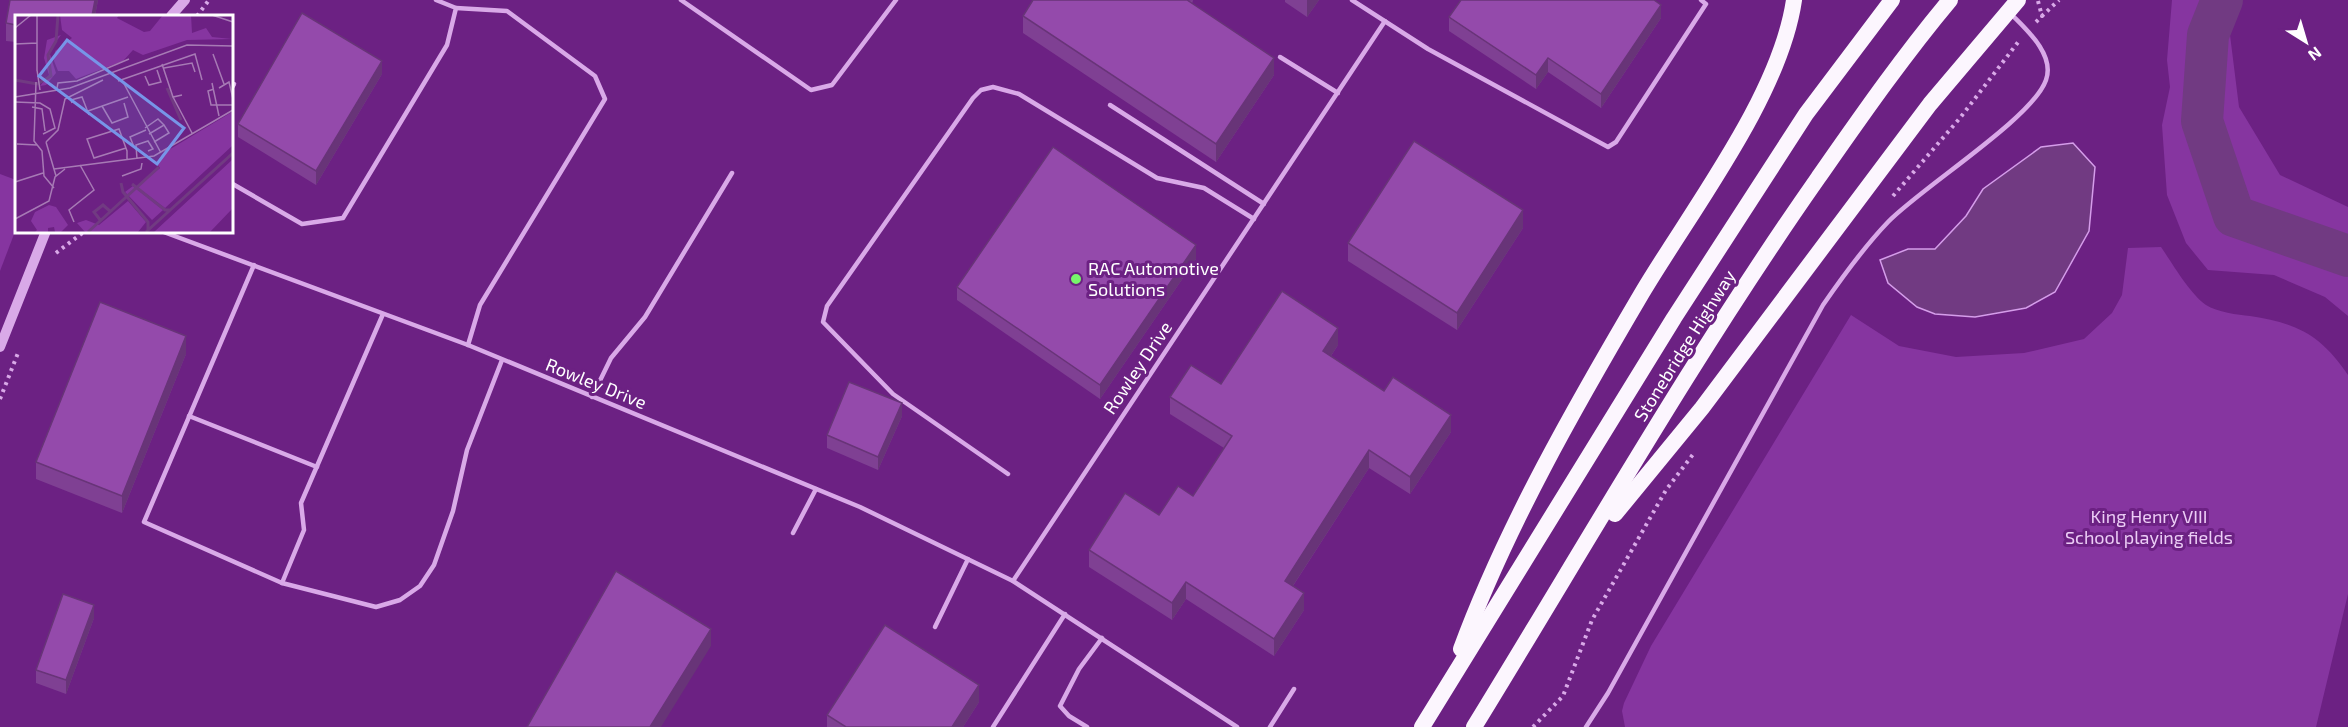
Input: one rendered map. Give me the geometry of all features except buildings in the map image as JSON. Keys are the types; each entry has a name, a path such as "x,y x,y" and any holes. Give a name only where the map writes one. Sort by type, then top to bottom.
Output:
{"highway":[{"path":"1447,686 1483,590 1566,428 1642,293 1760,99 1784,40 1794,0"},
{"name":"Stonebridge Highway","path":"1422,727 1686,298 1806,114 1892,0"},
{"name":"Stonebridge Highway","path":"1474,727 1681,386 1774,241 1843,143 1950,0"},
{"path":"1577,560 1702,408 1930,104 2013,5"}],"street":[{"path":"172,15 185,0"},
{"path":"0,347 46,232"}],"lane":[{"path":"436,0 456,9 507,10 595,76 605,99 480,304 468,345"},
{"path":"681,0 811,90 832,85 896,0"},
{"path":"1352,0 1428,49 1608,147 1616,142 1706,4 1701,0"},
{"path":"1586,727 1631,651 1823,304 1845,273 1888,222 2008,123 2039,92 2047,78 2046,57 2013,5"},
{"path":"232,184 302,224 343,219 447,45 456,9"},
{"name":"Rowley Drive","path":"1014,580 1385,21"},
{"path":"1280,57 1338,93"},
{"path":"1008,474 893,394 823,322 827,306 973,98 981,90 993,87 1019,94 1157,178 1204,188 1254,219"},
{"path":"1110,105 1264,204"},
{"path":"592,397 611,358 645,317 732,174"},
{"name":"Rowley Drive","path":"164,232 468,345 816,489 1014,580 1237,727"},
{"path":"254,265 144,522 282,583 376,607 400,600 420,586 438,554 453,511 467,450 502,360"},
{"path":"282,583 304,530 301,503 383,314"},
{"path":"189,416 316,467"},
{"path":"793,533 816,489"},
{"path":"935,627 968,559"},
{"path":"993,727 1065,614"},
{"path":"1087,727 1069,716 1060,706 1079,669 1102,638"},
{"path":"1270,727 1294,689"}],"path":[{"path":"198,15 208,0"},
{"path":"2038,0 2042,16"},
{"path":"1891,199 1960,118 2028,30 2059,0"},
{"path":"52,264 56,253 84,232"},
{"path":"0,399 20,347"},
{"path":"1533,727 1563,696 1592,620 1666,490 1700,444"}],"green space":[{"path":"2172,0 2236,0 2230,35 2239,107 2280,175 2348,207 2348,316 2325,297 2274,275 2208,270 2186,243 2167,195 2162,125 2170,87 2167,60"},
{"path":"0,174 15,180 15,232 0,271"},
{"name":"King Henry VIII School playing fields","path":"2161,247 2188,286 2206,305 2234,314 2267,319 2295,327 2328,350 2348,375 2348,594 2316,727 1625,727 1622,711 1624,703 1651,646 1851,315 1899,346 1956,357 2024,353 2084,339 2112,313 2122,295 2128,248"}],"shaded area":[{"path":"2073,143 2095,167 2089,231 2055,292 2026,308 1975,317 1935,314 1917,307 1888,283 1880,260 1908,249 1935,249 1966,216 1983,189 2041,147"}],"waterway":[{"path":"2222,0 2208,35 2202,121 2234,216 2348,256"}],"place":[{"name":"RAC Automotive Solutions","path":"1076,279"}]}
